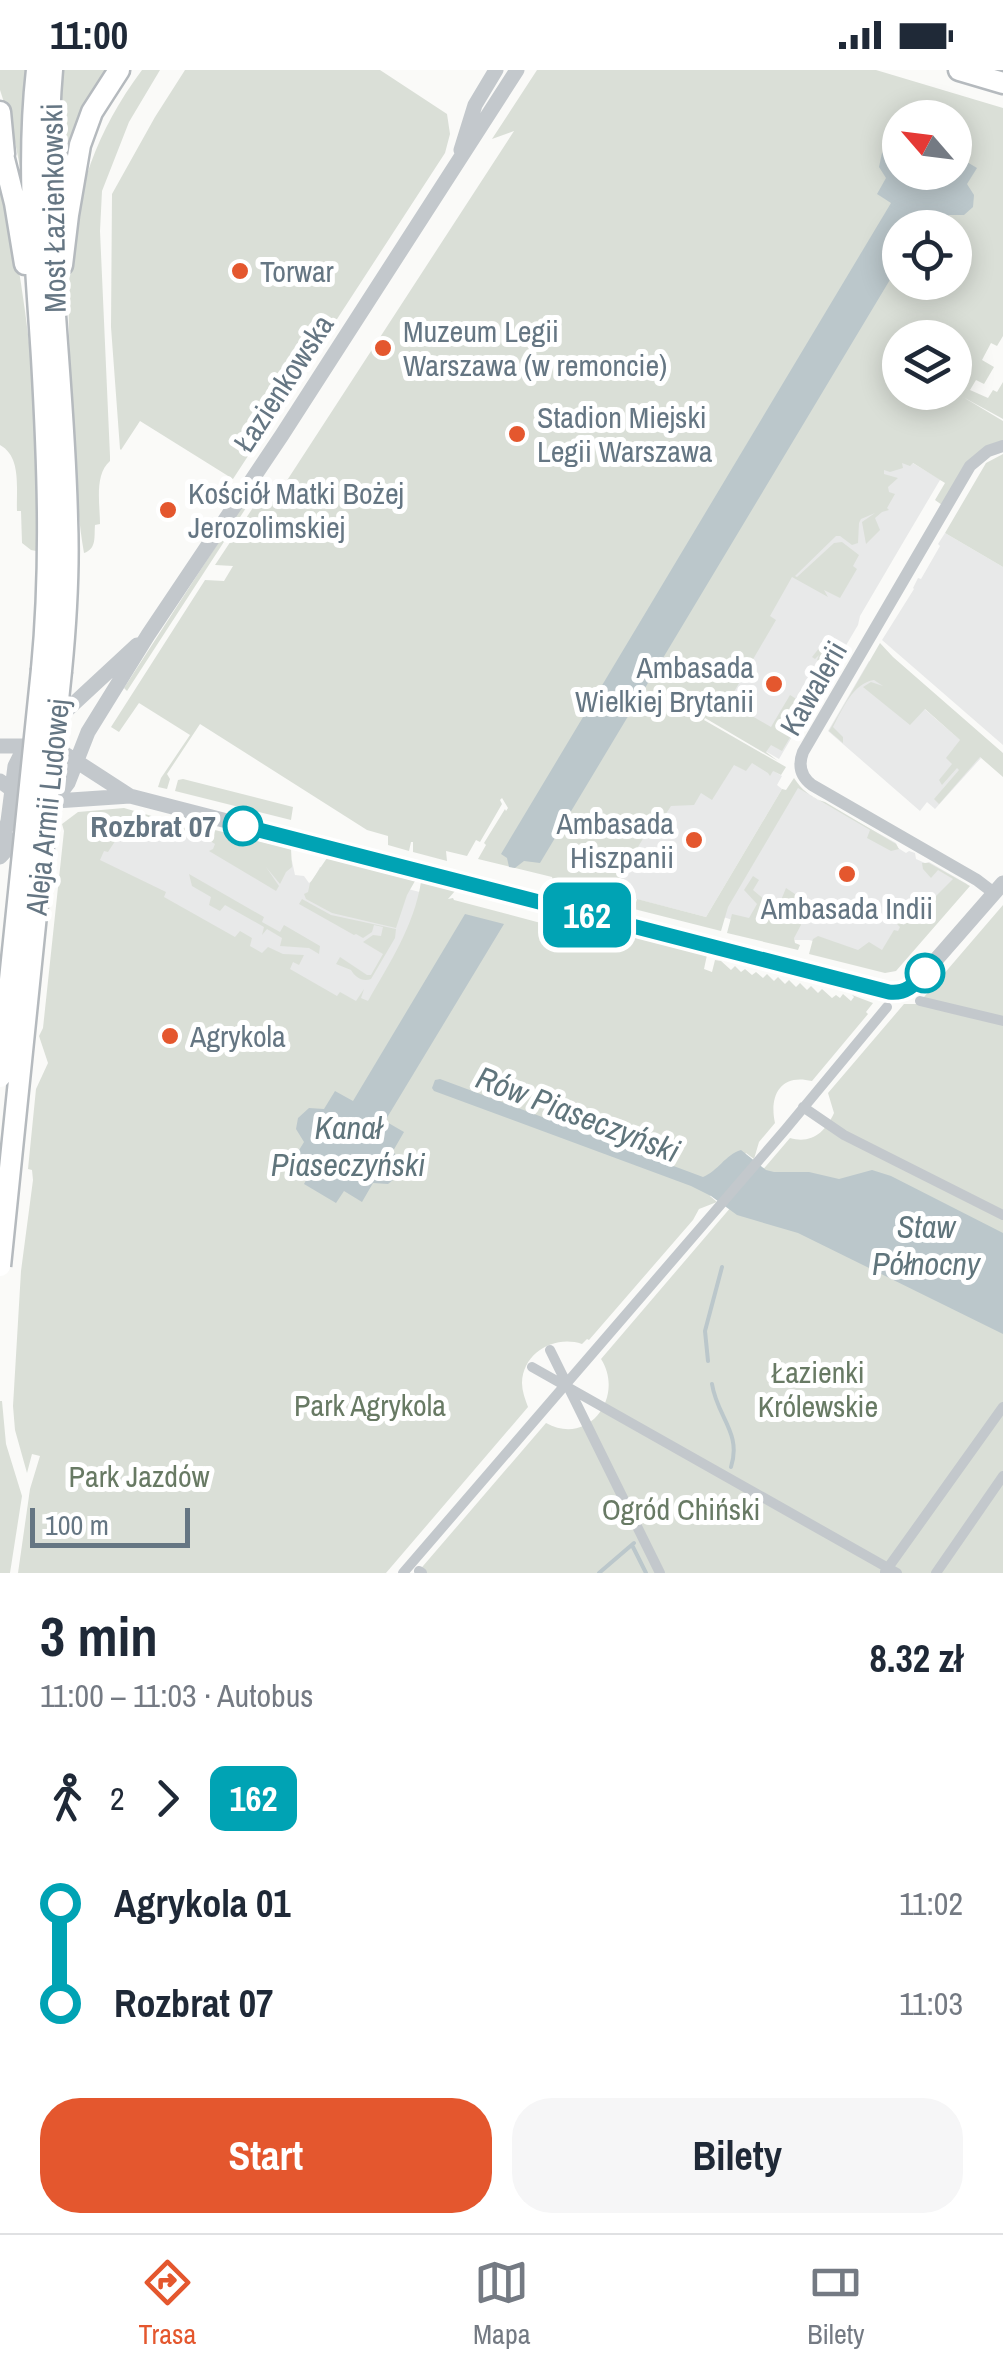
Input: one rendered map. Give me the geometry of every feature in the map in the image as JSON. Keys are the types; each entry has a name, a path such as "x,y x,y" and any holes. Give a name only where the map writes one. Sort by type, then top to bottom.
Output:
{"main road":[{"name":"Most Łazienkowski","path":"37,70 32,169 49,343"},
{"name":"Most Łazienkowski","path":"49,343 52,70"},
{"path":"49,343 80,145 87,123 119,70"},
{"path":"76,171 136,70"},
{"path":"959,70 1003,83"},
{"path":"0,112 2,150 49,343"},
{"name":"Aleja Armii Ludowej","path":"0,1077 51,670 67,602 68,546 49,343"},
{"name":"Aleja Armii Ludowej","path":"0,1266 51,670"}],"street":[{"name":"Łazienkowska","path":"76,760 88,732 148,635 454,171 475,105 496,70"},
{"name":"Łazienkowska","path":"459,159 517,70"},
{"name":"Kawalerii","path":"999,888 968,875 812,784 803,776 800,764 970,466 988,450 1003,446"},
{"name":"Łazienkowska","path":"29,746 148,635"},
{"path":"0,746 54,749 130,796 892,1000"},
{"path":"0,847 8,821 6,785 29,746"},
{"path":"0,856 54,802 68,783 76,760"},
{"path":"6,785 35,801 130,796"},
{"path":"403,1573 758,1162 892,1000 914,985 999,888"},
{"path":"920,1002 1003,1021"},
{"path":"803,1107 844,1135 1003,1215"},
{"path":"550,1350 660,1573"},
{"path":"532,1367 890,1571 1003,1407"},
{"path":"936,1573 1003,1476"}],"shaded area":[{"path":"870,438 943,481 940,480 901,546 779,759 705,717"},
{"path":"945,533 1003,567 1003,745 882,640"},
{"path":"869,661 981,758 935,809 927,802 920,811 828,731"},
{"name":"Ambasada Hiszpanii","path":"702,729 782,776 777,785 782,789 706,917 605,891"},
{"name":"Ambasada Indii","path":"797,785 896,843 906,853 915,853 916,859 929,862 967,884 909,952 892,963 809,940 795,940 720,916"},
{"path":"103,810 289,858 295,875 304,876 309,883 324,867 431,895 363,1012 83,853"}],"green space":[{"path":"0,70 25,70 21,172 0,90"},
{"path":"63,70 112,70 62,193 59,158"},
{"path":"142,70 160,70 129,122 102,191 100,231 110,461 100,482 100,524 95,525 93,545 84,553 76,484 69,321 73,235 95,152 115,111"},
{"name":"Torwar","path":"185,70 380,70 447,114 450,134 445,153 233,479 140,421 120,449 111,327 112,194"},
{"path":"537,70 876,70 1003,108 1003,336 997,346 991,343 982,360 994,367 984,384 976,380 972,387 972,320 882,320 882,410 972,410 972,402 1003,421 1003,441 972,458 942,505 935,500 945,483 913,463 902,463 903,468 890,472 884,470 884,474 898,478 888,487 895,494 889,510 875,518 880,530 866,544 862,522 875,513 861,519 858,543 852,545 836,536 795,576 834,543 842,542 859,555 853,566 857,569 840,598 824,590 828,597 792,577 770,616 776,620 728,702 771,727 790,695 798,700 797,704 808,696 824,665 817,660 819,655 812,657 824,642 841,652 782,751 771,745 766,752 778,761 704,720 786,767 781,775 773,771 770,776 752,763 746,771 734,765 712,800 701,793 694,805 671,806 654,832 644,837 620,877 625,880 614,904 556,889 552,877 478,859 508,808 502,798 480,842 476,840 467,856 446,851 447,861 413,852 413,842 409,851 388,845 388,836 367,830 200,724 167,774 167,789 158,787 190,735 139,703 119,732 111,727 205,580 224,581 233,566 215,565 264,491 273,502 514,131 492,139"},
{"path":"0,167 31,358 38,455 36,551 22,543 15,465 0,445"},
{"path":"1003,382 1003,419 972,402 972,391 988,398"},
{"path":"1003,454 1003,567 945,533 986,463"},
{"path":"253,489 257,491 127,691 124,688"},
{"path":"880,643 1003,753 1003,777 980,757 939,804 934,799 959,770 942,785 939,780 952,764 946,758 960,740 925,709 910,725 863,687 871,682 883,686 874,680 860,686 844,705"},
{"path":"844,706 833,727 843,737 843,743 829,731"},
{"path":"794,778 810,795 798,788 728,907 721,931 634,909 637,899 706,917 782,789 786,790"},
{"path":"178,780 293,807 291,820 175,791"},
{"path":"817,799 896,844 899,849 891,851 867,838 870,830"},
{"path":"124,808 166,817 165,823 175,826 176,820 201,826 197,834 186,832 196,838 118,819 115,830 121,832 100,860 166,892 164,897 235,937 240,931 252,938 250,946 262,953 268,947 283,954 304,955 299,965 293,962 290,969 337,996 340,992 356,1001 364,989 361,998 368,1001 392,959 413,914 421,882 455,891 448,899 552,926 567,929 570,920 707,955 704,969 712,972 715,960 721,961 731,970 735,966 741,972 756,972 763,978 767,974 785,984 789,980 796,987 800,983 807,990 811,986 818,993 822,989 832,998 843,994 851,1001 852,995 873,1003 812,1081 792,1080 779,1089 774,1104 775,1123 759,1142 754,1159 746,1153 710,1196 717,1202 699,1209 589,1340 582,1344 551,1344 534,1355 522,1383 528,1407 386,1573 18,1573 30,1489 40,1456 32,1454 27,1473 13,1406 21,1271 33,1180 32,1170 28,1169 36,1089 48,1063 39,1036 43,1028 62,824 78,812"},
{"path":"211,829 291,849 292,867 280,884 266,867 279,886 276,891 209,851 215,844 207,839"},
{"path":"327,858 415,881 396,928 332,913 306,899 304,894"},
{"path":"922,863 929,863 970,886 896,971 885,973 809,954 813,939 818,936 858,950 869,942 882,950 894,930 898,931 898,922 904,925 916,904 929,903 953,879 938,870 931,878"},
{"path":"189,874 264,917 262,922 280,932 284,925 320,946 319,954 309,948 280,946 282,938 267,929 262,935 264,927 225,905 220,911 209,905 211,897 192,886"},
{"path":"753,876 759,880 753,890 765,900 779,905 786,888 804,900 798,917 801,925 794,938 800,945 798,950 727,933 732,914 749,918 757,904 744,890"},
{"path":"302,899 331,915 396,929 395,938 371,979 359,978 336,964 340,957 371,975 383,954 363,942 373,935 381,936 383,927 374,925 363,938 354,935 299,904"},
{"name":"Łazienki Królewskie","path":"1003,905 1003,1573 417,1573 546,1423 562,1429 576,1428 599,1414 609,1388 601,1359 790,1138 811,1138 826,1126 834,1113 828,1093 904,1004 918,1004"},
{"path":"0,1401 6,1444 22,1496 10,1573 0,1573"}],"water":[{"path":"882,185 882,190 971,190 974,195 970,210 887,210 891,203 877,194"},
{"path":"882,218 882,293 540,863 524,861 515,868 509,867 507,858 501,854"},
{"name":"Kanał Piaseczyński","path":"465,914 504,924 385,1121 404,1132 393,1151 400,1163 399,1175 388,1184 373,1183 362,1202 344,1191 336,1203 304,1184 311,1171 293,1160 304,1142 296,1129 298,1118 309,1108 324,1109 335,1091 353,1101"},
{"name":"Staw Północny","path":"435,1080 703,1177 741,1150 774,1172 809,1172 839,1179 872,1170 891,1176 1003,1233 1003,1334 798,1233 737,1215 691,1186 434,1091"}],"waterway":[{"path":"708,1361 705,1331 722,1267"},
{"path":"712,1384 731,1434 731,1467"},
{"path":"599,1573 634,1543"},
{"path":"632,1545 646,1573"}],"bus line":[{"name":"162","path":"243,826 889,992 910,988 925,973"}],"place":[{"name":"Torwar","path":"240,271"},
{"name":"Muzeum Legii Warszawa (w remoncie)","path":"383,348"},
{"name":"Stadion Miejski Legii Warszawa","path":"517,434"},
{"name":"Kościół Matki Bożej Jerozolimskiej","path":"168,510"},
{"name":"Ambasada Wielkiej Brytanii","path":"774,684"},
{"name":"Rozbrat 07","path":"243,826"},
{"name":"Ambasada Hiszpanii","path":"694,840"},
{"name":"Ambasada Indii","path":"847,874"},
{"name":"Agrykola","path":"170,1036"}],"water label":[{"name":"Rów Piaseczyński","path":"578,1114"}],"park label":[{"name":"Park Agrykola","path":"370,1405"},
{"name":"Park Jazdów","path":"139,1476"},
{"name":"Ogród Chiński","path":"681,1509"}]}
